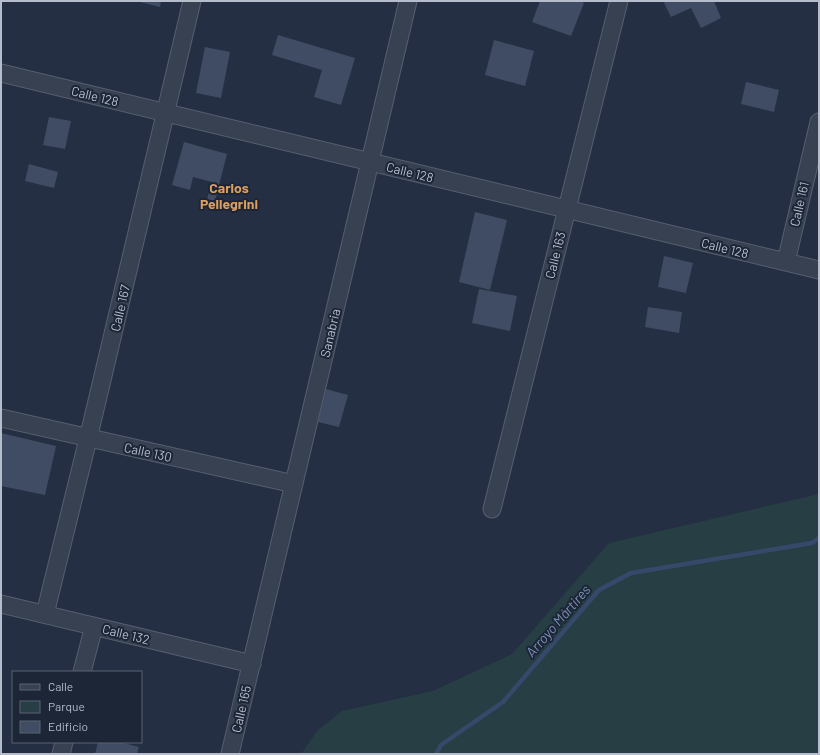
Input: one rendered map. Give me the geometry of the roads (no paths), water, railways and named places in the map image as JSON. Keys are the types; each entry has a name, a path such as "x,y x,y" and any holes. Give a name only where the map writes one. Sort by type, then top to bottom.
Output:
{"street":[{"name":"Calle 167","path":"45,614 192,1"},
{"name":"Sanabria","path":"252,664 408,1"},
{"name":"Calle 163","path":"492,510 619,1"},
{"name":"Calle 128","path":"1,73 819,270"},
{"name":"Calle 161","path":"786,262 819,122"},
{"name":"Calle 130","path":"1,418 294,484"},
{"name":"Calle 132","path":"1,604 252,664"},
{"path":"82,671 94,626"},
{"name":"Calle 165","path":"230,754 252,664"},
{"path":"61,754 64,743"}],"waterway":[{"name":"Arroyo Mártires","path":"436,754 441,745 503,702 599,590 631,573 812,543 819,538"}],"district":[{"name":"Carlos Pellegrini","path":"229,196"}]}
